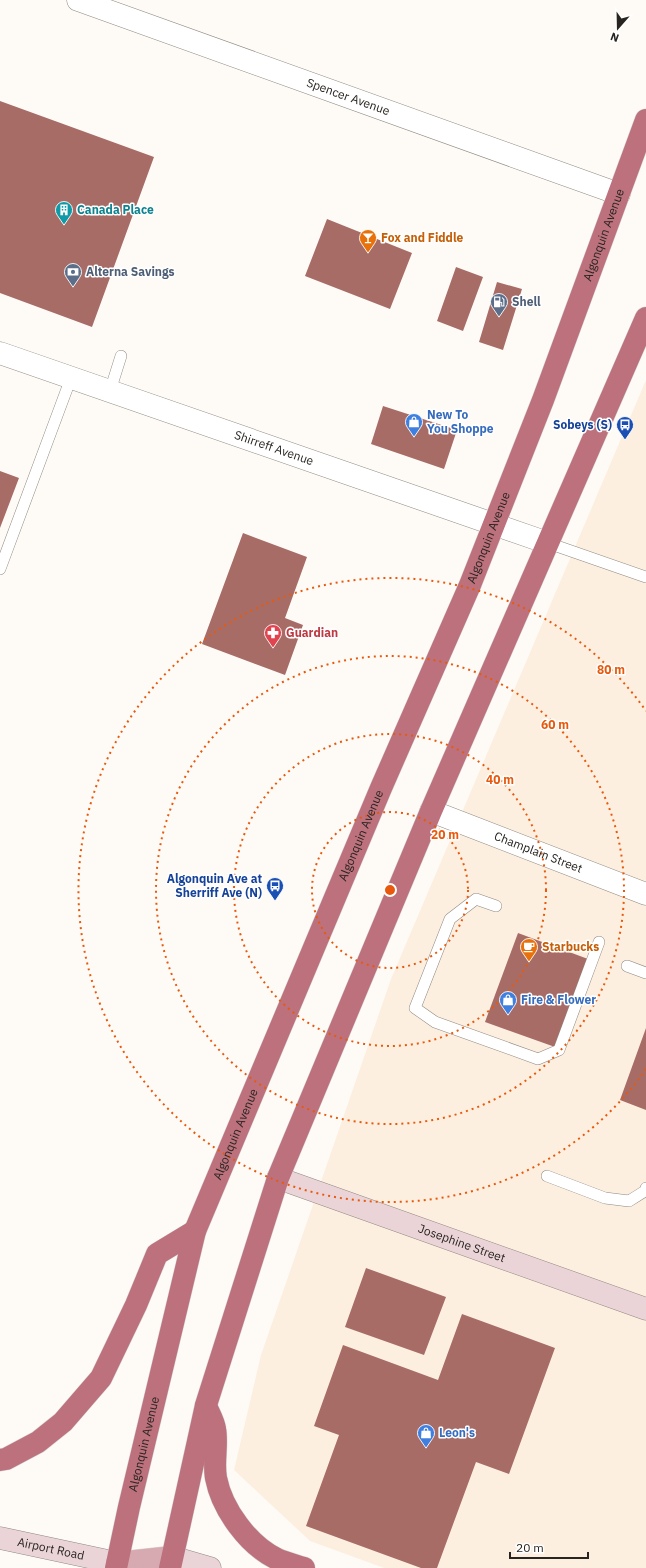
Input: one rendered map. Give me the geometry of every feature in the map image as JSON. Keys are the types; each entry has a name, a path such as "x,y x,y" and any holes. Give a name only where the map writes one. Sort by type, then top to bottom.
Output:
{"highway":[{"name":"Algonquin Avenue","path":"119,1566 130,1499 195,1231 380,788 470,585 543,400 646,120"},
{"path":"171,1563 206,1404 278,1178 431,811 646,318"},
{"path":"0,1460 6,1459 38,1442 63,1422 101,1378 136,1305 157,1254 195,1231"},
{"path":"206,1404 215,1428 216,1477 222,1497 238,1526 254,1542 277,1559 304,1568"}],"main road":[{"name":"Airport Road","path":"119,1566 171,1563"}],"street":[{"name":"Spencer Avenue","path":"78,0 618,194"},
{"name":"Shirreff Avenue","path":"0,353 548,543"},
{"name":"Champlain Street","path":"431,811 646,894"},
{"name":"Josephine Street","path":"278,1178 646,1309"},
{"name":"Airport Road","path":"0,1538 119,1566"},
{"path":"171,1563 210,1568"}],"lane":[{"path":"110,391 121,356"},
{"path":"0,569 71,378"},
{"path":"548,543 646,578"},
{"path":"496,906 476,899 450,919 415,1008 435,1022 538,1059 559,1050 599,942"},
{"path":"627,966 646,973"},
{"path":"547,1176 605,1198 629,1201 645,1192 646,1188"}],"shaded area":[{"path":"646,380 646,1568 384,1568 310,1541 234,1470 261,1355 391,979"}],"building":[{"name":"Canada Place","path":"0,101 154,157 92,327 0,293"},
{"path":"327,219 412,253 390,309 305,276"},
{"path":"456,267 483,277 463,331 437,321"},
{"path":"497,282 522,289 503,350 479,342"},
{"name":"New To You Shoppe","path":"383,406 457,430 444,469 371,444"},
{"path":"0,471 19,478 0,528"},
{"path":"243,533 307,557 285,618 303,625 285,675 202,644"},
{"path":"518,933 588,959 555,1047 485,1022"},
{"path":"646,1028 646,1110 620,1100"},
{"path":"366,1268 446,1297 424,1355 345,1327"},
{"name":"Leon's","path":"462,1314 555,1348 509,1474 476,1462 437,1568 421,1568 306,1526 339,1435 314,1426 343,1345 438,1380"}],"place":[{"name":"Canada Place","path":"64,225"},
{"name":"Fox and Fiddle","path":"368,253"},
{"name":"Alterna Savings","path":"73,287"},
{"name":"Shell","path":"499,317"},
{"name":"New To You Shoppe","path":"414,437"},
{"name":"Sobeys (S)","path":"625,440"},
{"name":"Guardian","path":"273,648"},
{"name":"Algonquin Ave at Sherriff Ave (N)","path":"275,901"},
{"name":"Starbucks","path":"529,962"},
{"name":"Fire & Flower","path":"508,1015"},
{"name":"Leon's","path":"426,1448"}]}
